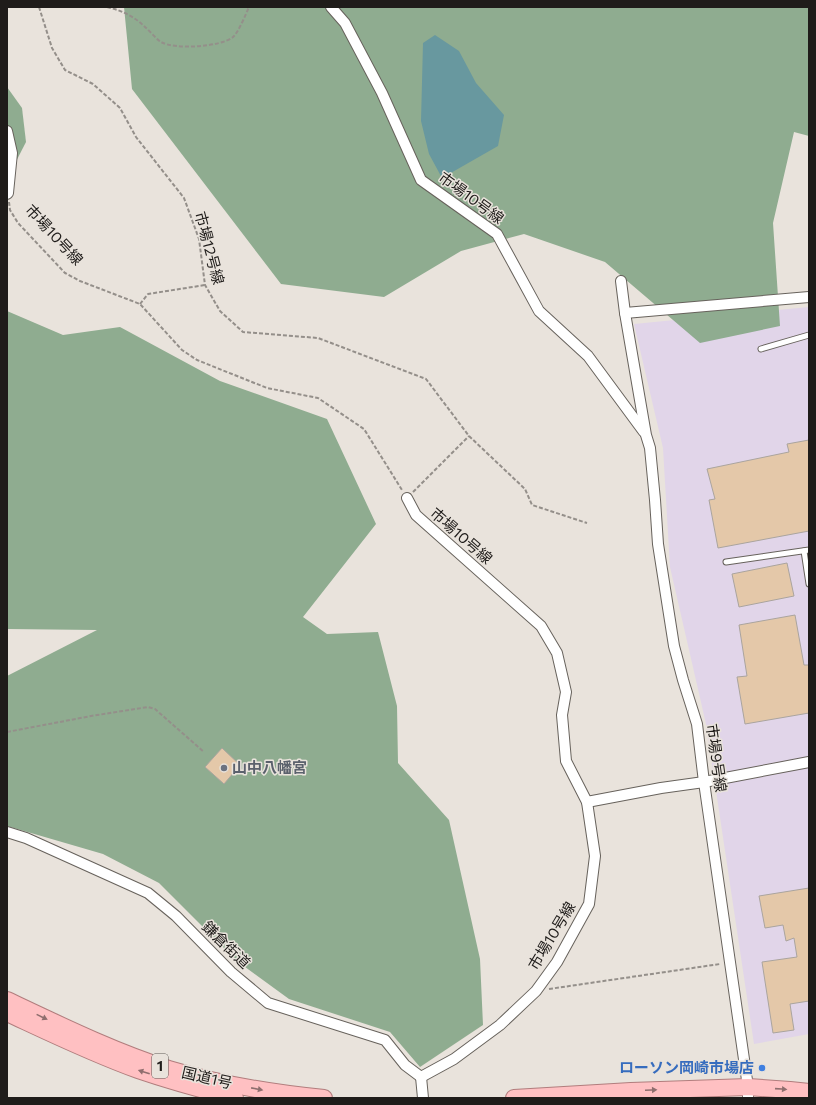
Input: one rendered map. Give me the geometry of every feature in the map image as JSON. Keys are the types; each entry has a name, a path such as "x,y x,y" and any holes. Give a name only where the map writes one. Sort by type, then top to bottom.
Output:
{"highway":[{"name":"国道1号","path":"7,1000 61,1026 121,1052 169,1069 213,1080 283,1094 324,1098"},
{"name":"国道1号","path":"7,1013 96,1054 138,1070 182,1085 235,1098"},
{"path":"514,1098 631,1091 748,1093 790,1090 809,1092"}],"street":[{"name":"市場10号線","path":"331,7 344,23 382,93 421,180 497,234 539,311 588,356 646,435"},
{"path":"7,131 12,153 8,194"},
{"name":"市場9号線","path":"621,282 624,313 646,435 650,448 658,544 674,646 697,724 748,1093"},
{"path":"624,313 809,297"},
{"name":"市場10号線","path":"407,498 416,515 541,626 557,653 566,692 562,715 566,761 587,802 595,856 588,904 557,962 536,991 500,1025 454,1059 421,1077"},
{"path":"587,802 809,762"},
{"name":"鎌倉街道","path":"7,832 26,838 148,893 176,916 231,972 268,1003 385,1040 405,1065 421,1077"},
{"path":"421,1077 423,1098"}],"lane":[{"path":"761,349 809,336"},
{"path":"726,562 807,550 809,584"}],"path":[{"name":"市場12号線","path":"39,7 52,48 65,70 93,84 120,108 136,136 184,198 199,239 205,285 220,311 243,332 318,338 426,379 469,436 525,489 532,505 587,523"},
{"path":"107,7 132,17 144,25 161,42 175,46 197,47 226,42 234,36 249,7"},
{"name":"市場10号線","path":"8,194 10,210 18,222 65,273 80,281 140,304 182,350 198,360 267,388 318,398 364,430 407,498"},
{"path":"140,304 148,294 205,285"},
{"path":"407,498 469,436"},
{"path":"7,732 148,707 155,709 204,752"},
{"path":"536,991 729,963"}],"shaded area":[{"path":"809,307 809,1034 754,1044 706,724 670,567 663,448 634,324"}],"green space":[{"path":"124,7 809,7 809,136 794,132 773,223 780,326 700,343 605,262 524,234 461,251 384,297 281,284 132,89"},
{"path":"7,87 22,108 26,142 7,179"},
{"path":"7,311 63,335 120,327 220,381 327,419 376,524 303,617 327,634 378,632 397,706 398,763 449,820 480,959 483,1025 420,1067 390,1032 289,999 237,961 159,883 103,854 7,826 7,676 97,630 7,629"}],"water":[{"path":"435,35 459,51 476,83 504,115 498,146 442,178 429,154 421,121 423,43"}],"building":[{"path":"809,440 809,531 718,548 709,500 715,499 707,469 789,452 787,444"},
{"path":"787,563 794,596 739,607 732,574"},
{"path":"795,615 804,665 809,665 809,713 745,724 737,677 747,676 739,625"},
{"path":"222,748 240,765 224,784 205,767"},
{"path":"809,888 809,1001 790,1004 794,1030 773,1033 762,962 797,957 794,938 786,941 783,925 765,928 759,896"}],"place":[{"name":"山中八幡宮","path":"224,768"},
{"name":"ローソン岡崎市場店","path":"762,1068"}]}
